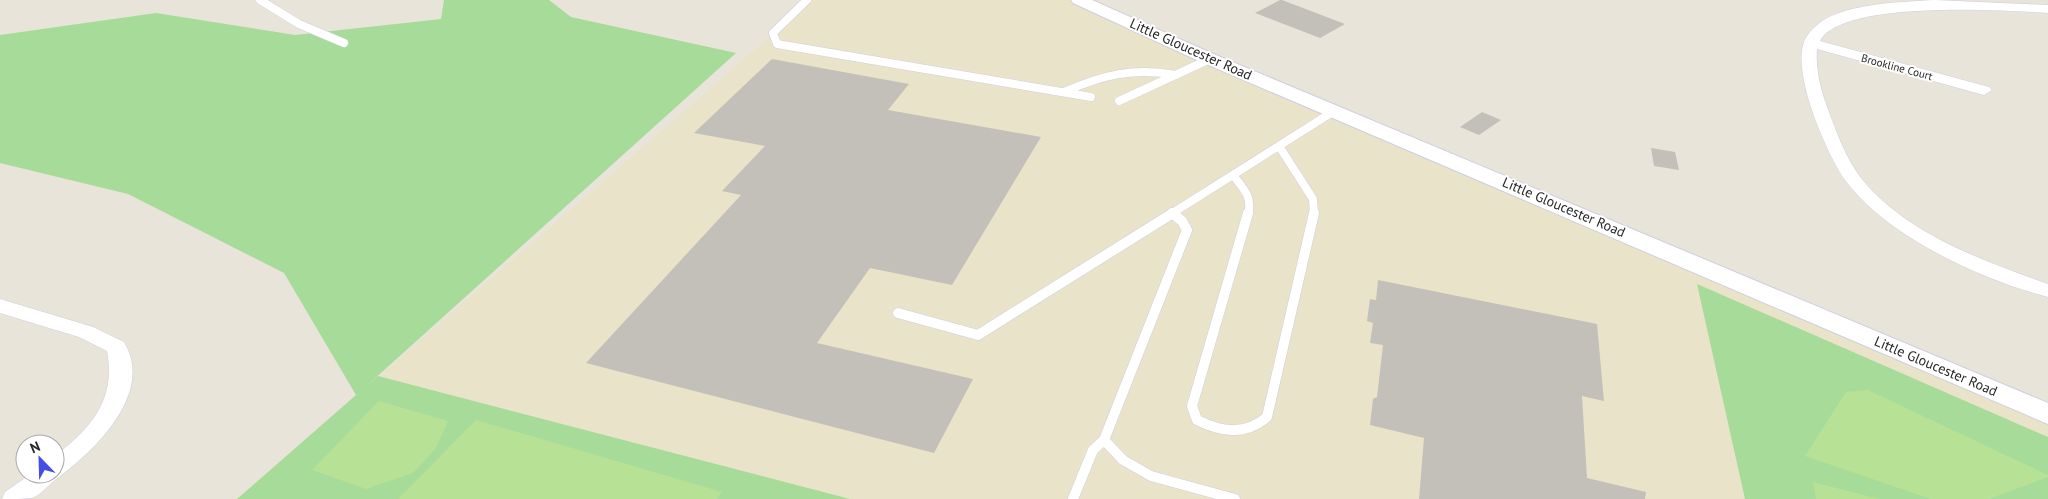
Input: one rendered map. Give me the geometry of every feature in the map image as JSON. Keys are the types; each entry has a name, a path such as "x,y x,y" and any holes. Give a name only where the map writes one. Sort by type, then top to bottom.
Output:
{"street":[{"name":"Little Gloucester Road","path":"1087,1 1210,59 2048,414"},
{"path":"2048,8 1963,3 1898,5 1849,15 1826,24 1810,43 1809,63 1817,104 1834,141 1860,188 1900,223 1973,264 2048,291"},
{"name":"Brookline Court","path":"1810,43 1984,90"},
{"path":"0,306 86,332 117,347 121,377 111,411 77,453 65,462"},
{"path":"14,499 34,484"}],"lane":[{"path":"260,0 299,24 344,43"},
{"path":"807,0 773,33 776,44 1090,97"},
{"path":"1119,101 1210,59"},
{"path":"1064,92 1122,71 1147,70 1176,75"},
{"path":"898,313 978,335 1334,111"},
{"path":"1233,175 1247,192 1251,204 1192,406 1197,420 1207,426 1238,431 1260,425 1267,417 1315,210 1313,200 1279,146"},
{"path":"1073,499 1093,450 1104,440 1187,230 1182,221 1172,213"},
{"path":"1104,440 1124,462 1142,471 1162,479 1235,499"}],"shaded area":[{"path":"812,0 1079,0 2048,414 2048,499 237,499"}],"green space":[{"path":"444,0 549,0 571,17 736,53 362,390 378,376 850,499 237,499 356,395 284,273 128,194 0,163 0,35 156,13 295,35 441,19"},
{"path":"1697,284 2048,437 2048,499 1745,499"},
{"path":"1868,390 2048,475 2048,477 1989,499 1931,499 1805,456 1846,392"},
{"path":"379,401 448,421 436,448 413,473 366,489 312,470"},
{"path":"476,420 722,492 717,499 398,499"},
{"path":"1813,482 1879,499 1816,499"}],"building":[{"path":"1280,0 1345,24 1320,38 1255,13"},
{"path":"772,59 909,84 888,110 1041,137 952,285 870,268 817,343 973,379 934,453 586,363 741,195 722,191 765,146 694,133"},
{"path":"1482,112 1501,120 1479,135 1460,127"},
{"path":"1651,148 1675,152 1679,170 1654,166"},
{"path":"1378,280 1597,324 1604,401 1582,396 1587,478 1646,492 1645,499 1419,499 1424,438 1370,425 1373,399 1377,397 1383,345 1370,343 1373,323 1367,321 1370,299 1376,300"}]}
